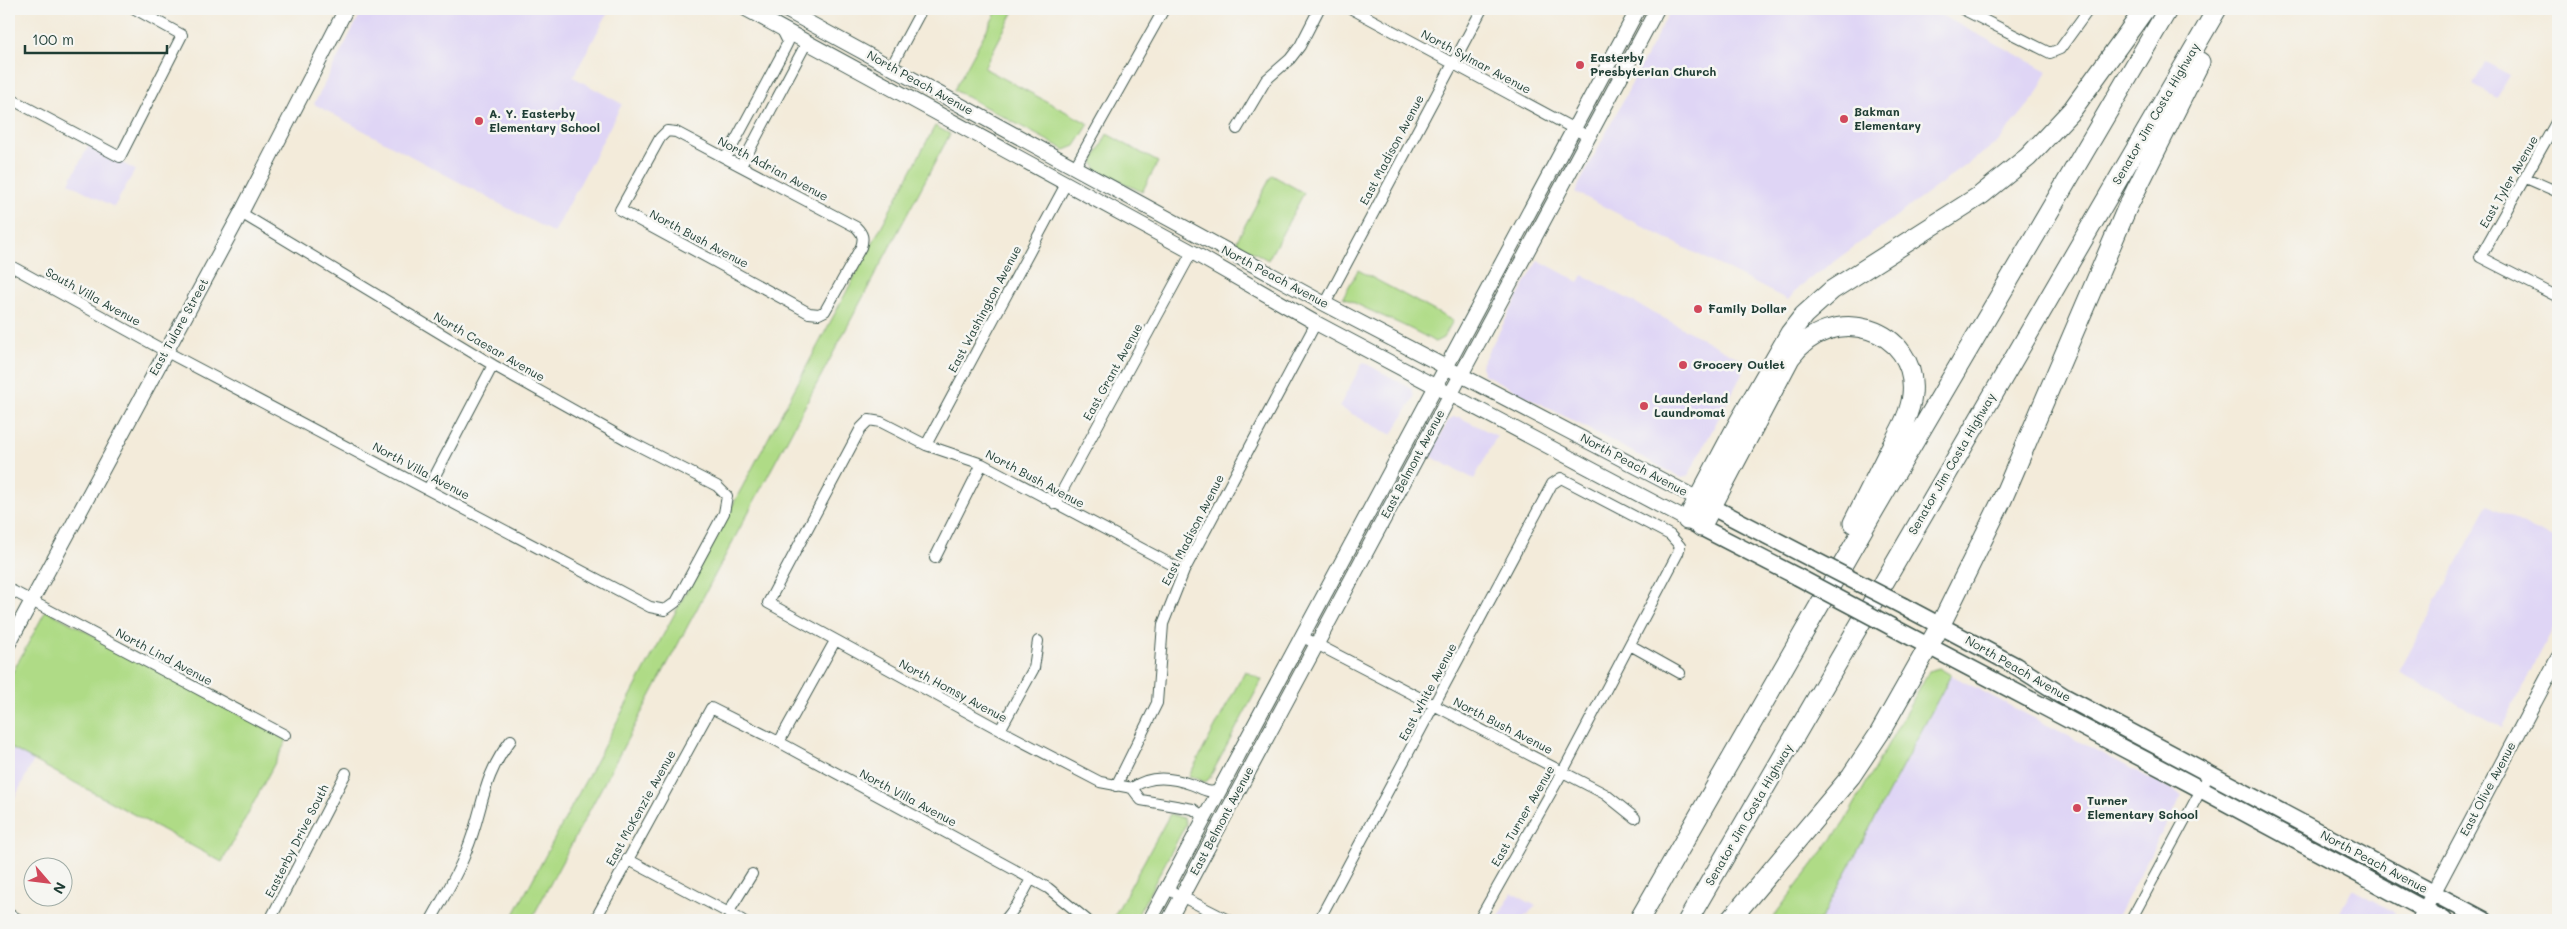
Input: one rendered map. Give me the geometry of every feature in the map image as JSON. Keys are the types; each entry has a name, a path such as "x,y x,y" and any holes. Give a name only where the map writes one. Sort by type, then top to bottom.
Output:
{"highway":[{"path":"1694,524 1790,333 1804,315 1832,290 1980,195 2028,157 2072,110 2145,9"},
{"path":"1639,920 1870,517 2168,9"},
{"name":"Senator Jim Costa Highway","path":"1688,920 2217,9"},
{"path":"1730,920 1851,776 1879,734 1940,626 1980,549 2002,500 2126,208 2228,9"},
{"path":"1678,853 1781,656 1853,525 1905,419 1912,394 1912,383 1901,354 1883,337 1856,326 1833,327 1806,340 1790,358 1705,503"}],"main road":[{"name":"East Tulare Street","path":"9,643 240,213 346,9"},
{"name":"North Peach Avenue","path":"746,9 1450,395 2201,789 2421,915 2444,920"},
{"name":"North Peach Avenue","path":"784,9 1325,304 2016,666 2052,690 2484,920"},
{"name":"East Belmont Avenue","path":"1150,920 1638,9"},
{"name":"East Belmont Avenue","path":"1169,920 1658,9"},
{"path":"807,42 814,39 822,41 878,69 891,67"},
{"path":"1002,148 1022,150 1062,169 1074,167"},
{"path":"1192,252 1204,249 1264,280 1287,283"},
{"name":"East Olive Avenue","path":"2421,915 2558,658"},
{"path":"2033,701 2055,700 2081,713 2090,710"},
{"path":"2082,726 2090,721 2120,734 2137,735"}],"street":[{"path":"9,98 120,157 182,35 135,9"},
{"path":"891,67 922,9"},
{"path":"1074,167 1164,9"},
{"path":"1237,129 1266,80 1290,59 1300,46 1319,9"},
{"name":"North Sylmar Avenue","path":"1352,9 1589,137"},
{"name":"East Madison Avenue","path":"1325,304 1482,9"},
{"path":"1962,9 2050,53 2060,49 2089,9"},
{"path":"726,158 788,42 780,27"},
{"path":"741,166 807,42"},
{"name":"East Tyler Avenue","path":"2558,119 2480,257 2558,297"},
{"name":"North Adrian Avenue","path":"620,210 660,138 667,131 676,132 856,227 862,236 861,247 829,306 820,314"},
{"path":"2526,178 2558,192"},
{"name":"East Washington Avenue","path":"926,445 1066,184"},
{"name":"North Bush Avenue","path":"620,210 809,313 820,314"},
{"name":"North Caesar Avenue","path":"240,213 493,366 627,440 717,486 727,496 724,512 676,602 665,610"},
{"name":"East Grant Avenue","path":"1055,504 1192,252"},
{"name":"South Villa Avenue","path":"9,265 165,351"},
{"name":"East Madison Avenue","path":"1116,786 1157,702 1163,624 1184,571 1316,322"},
{"name":"North Villa Avenue","path":"165,351 650,608 665,610"},
{"path":"428,489 493,366"},
{"name":"North Bush Avenue","path":"768,603 861,428 869,420 881,422 926,445 982,464 1184,571"},
{"path":"935,558 982,464"},
{"name":"East Turner Avenue","path":"1479,920 1563,771 1680,546 1670,535 1561,478"},
{"name":"East White Avenue","path":"1319,920 1552,484 1561,478"},
{"name":"North Lind Avenue","path":"9,589 285,735"},
{"name":"North Homsy Avenue","path":"768,603 1000,730 1100,782 1132,788 1143,780 1152,779 1180,781 1212,792 1219,790"},
{"name":"North Bush Avenue","path":"1301,636 1563,771 1605,794 1635,818"},
{"path":"779,742 835,641"},
{"path":"1000,730 1034,668 1038,641"},
{"path":"1630,645 1680,672"},
{"name":"North Villa Avenue","path":"711,708 779,742 1031,879 1065,900 1087,920"},
{"name":"East McKenzie Avenue","path":"595,920 711,708"},
{"path":"431,920 467,852 486,784 497,758 511,740"},
{"name":"Easterby Drive South","path":"270,920 346,772"},
{"path":"2131,920 2210,773"},
{"name":"North Homsy Avenue","path":"1132,788 1141,800 1193,809 1200,814 1203,821"},
{"path":"627,859 742,920"},
{"path":"728,913 752,874"},
{"path":"1005,920 1018,905 1031,879"},
{"path":"1167,888 1228,920"},
{"path":"9,914 20,920"}],"shaded area":[{"name":"A. Y. Easterby Elementary School","path":"363,9 610,9 573,77 622,104 554,233 314,104"},
{"name":"Bakman Elementary","path":"1671,9 1929,9 2048,71 2035,97 1998,142 1799,287 1788,300 1575,192"},
{"path":"2485,62 2510,75 2497,98 2473,85"},
{"path":"89,145 135,170 114,207 69,183"},
{"path":"1538,260 1579,282 1583,275 1748,363 1688,476 1682,478 1484,374 1481,365"},
{"path":"1363,362 1412,389 1414,397 1392,435 1339,407"},
{"path":"1453,417 1459,417 1497,436 1474,479 1430,456 1448,421"},
{"path":"2488,505 2558,542 2558,619 2502,727 2399,672"},
{"path":"1951,675 2182,795 2115,920 1821,920"},
{"path":"9,747 34,760 14,799 9,796"},
{"path":"2352,889 2394,912 2397,920 2336,920"},
{"path":"1512,893 1536,906 1521,920 1497,920"}],"green space":[{"path":"998,9 1015,9 984,68 1089,124 1075,146 1065,150 954,90"},
{"path":"935,126 950,134 531,920 511,920"},
{"path":"1107,134 1158,162 1142,192 1096,169 1093,162"},
{"path":"1272,175 1304,193 1268,260 1236,242"},
{"path":"1358,270 1453,321 1443,338 1435,342 1343,297"},
{"path":"46,610 287,740 222,862 9,747 9,679"},
{"path":"1939,668 1951,675 1821,920 1771,920 1844,823 1929,671"},
{"path":"1245,671 1262,680 1209,779 1205,782 1189,776"},
{"path":"1170,814 1184,818 1186,824 1135,920 1112,920"}],"place":[{"name":"Easterby Presbyterian Church","path":"1580,65"},
{"name":"Bakman Elementary","path":"1844,119"},
{"name":"A. Y. Easterby Elementary School","path":"479,121"},
{"name":"Family Dollar","path":"1698,309"},
{"name":"Grocery Outlet","path":"1683,365"},
{"name":"Launderland Laundromat","path":"1644,406"},
{"name":"Turner Elementary School","path":"2077,808"}]}
